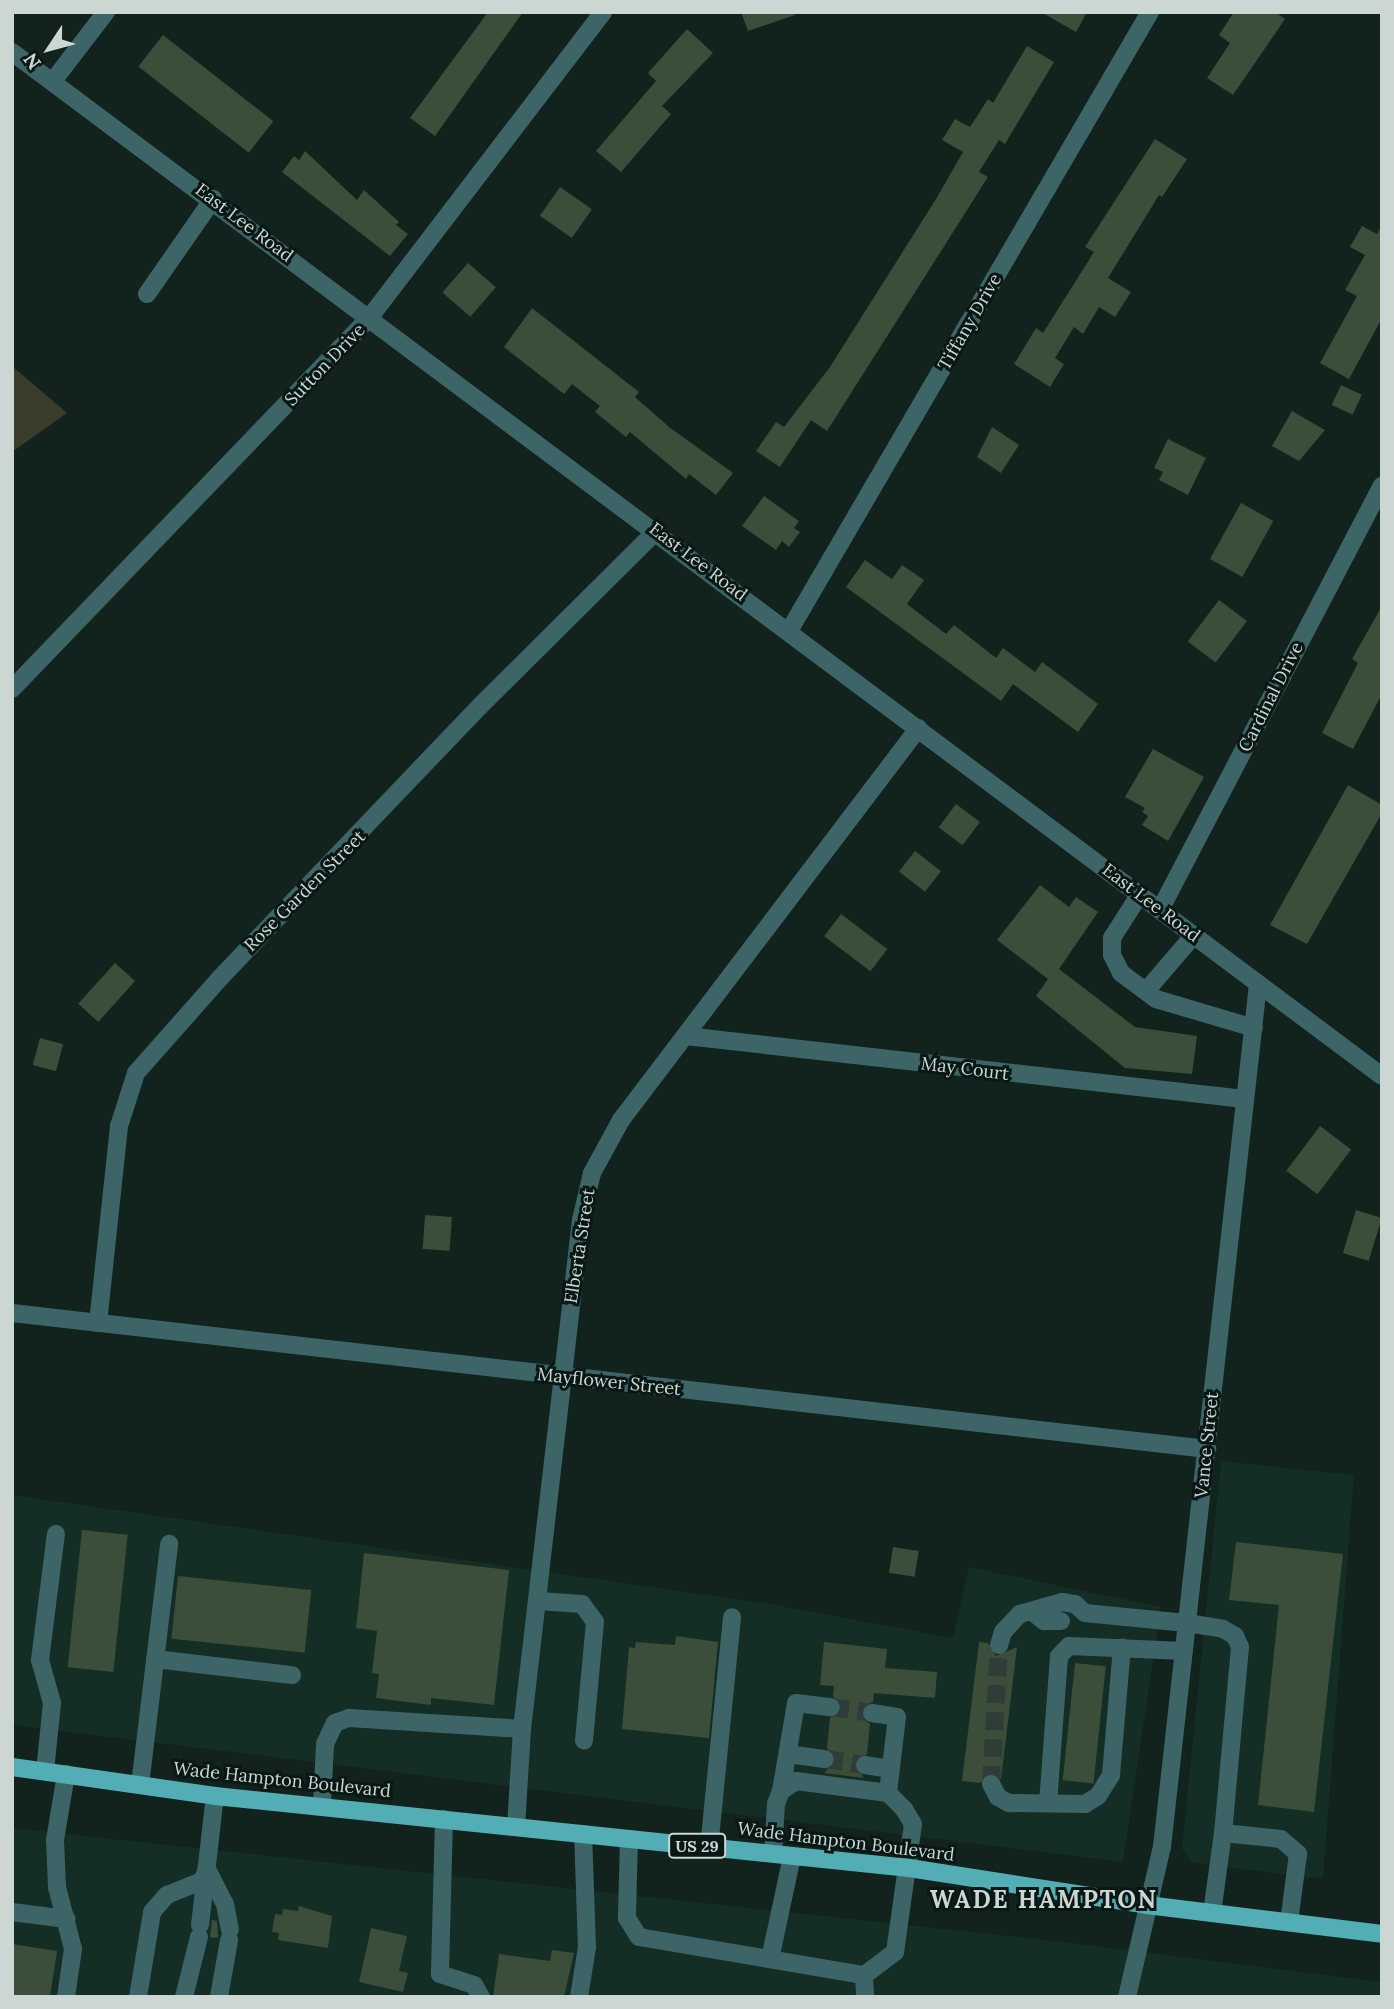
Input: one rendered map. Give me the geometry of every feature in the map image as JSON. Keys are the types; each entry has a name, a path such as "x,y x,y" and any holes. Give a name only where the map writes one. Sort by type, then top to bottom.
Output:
{"main road":[{"name":"Wade Hampton Boulevard","path":"12,1767 215,1796 322,1804 583,1835 909,1868 1147,1905 1382,1934"}],"street":[{"path":"53,81 106,12"},
{"name":"Sutton Drive","path":"12,689 370,317 603,12"},
{"name":"Tiffany Drive","path":"789,631 1150,12"},
{"name":"East Lee Road","path":"12,52 213,199 1382,1076"},
{"path":"147,294 213,199"},
{"name":"Cardinal Drive","path":"1160,910 1382,485"},
{"name":"Rose Garden Street","path":"98,1323 119,1126 136,1073 220,978 480,706 656,531"},
{"name":"Elberta Street","path":"516,1827 522,1729 581,1220 592,1173 621,1120 919,728"},
{"path":"1140,894 1112,938 1112,955 1121,973 1156,999 1254,1028"},
{"path":"1146,991 1194,935"},
{"name":"Vance Street","path":"1127,1997 1162,1847 1258,984"},
{"name":"May Court","path":"686,1036 1244,1099"},
{"name":"Mayflower Street","path":"12,1313 1207,1449"},
{"path":"45,1771 52,1703 40,1660 56,1534"},
{"path":"140,1785 169,1544"},
{"path":"538,1601 583,1604 595,1622 584,1740"},
{"path":"1034,1613 1041,1605 1062,1602 1075,1604 1085,1612 1104,1616 1187,1623 1223,1629 1235,1636 1240,1647 1223,1833 1212,1913"},
{"path":"999,1645 1003,1632 1020,1614 1034,1613 1044,1621 1077,1621 1085,1612"},
{"path":"1100,1647 1104,1616"},
{"path":"709,1847 732,1617"},
{"path":"1048,1803 1059,1656 1069,1646 1184,1651"},
{"path":"991,1784 998,1797 1009,1803 1085,1804 1098,1796 1111,1775 1122,1647"},
{"path":"155,1659 292,1675"},
{"path":"773,1854 776,1804 781,1791 796,1703 831,1707"},
{"path":"872,1713 897,1717 888,1793"},
{"path":"322,1804 325,1744 335,1723 349,1718 522,1729"},
{"path":"788,1754 825,1759"},
{"path":"865,1765 891,1769"},
{"path":"66,1774 55,1840 57,1887 73,1949 66,1997"},
{"path":"629,1839 627,1918 639,1937 864,1975 895,1952 909,1868 913,1824 888,1793 796,1781 781,1791"},
{"path":"184,1997 200,1931 215,1796"},
{"path":"444,1819 440,1974 474,1985 481,1997"},
{"path":"1223,1833 1281,1839 1298,1854 1289,1923"},
{"path":"579,1997 587,1947 583,1835"},
{"path":"770,1959 792,1856"},
{"path":"207,1869 225,1904 229,1935 219,1997"},
{"path":"138,1997 152,1912 167,1895 202,1881 207,1869"},
{"path":"12,1912 67,1919"},
{"path":"864,1975 865,1997"}],"shaded area":[{"path":"12,366 67,413 12,452"},
{"path":"1221,1461 1354,1475 1323,1879 1192,1863 1182,1849"},
{"path":"12,1495 770,1604 953,1638 969,1567 1161,1607 1123,1862 12,1725"},
{"path":"12,1828 1064,1942 1382,1982 1382,1997 12,1997"}],"building":[{"path":"488,12 523,12 435,136 410,118"},
{"path":"741,12 794,12 795,15 748,31"},
{"path":"1041,12 1087,12 1076,32"},
{"path":"1234,12 1275,12 1285,19 1233,95 1207,78 1230,43 1219,35"},
{"path":"687,29 713,53 662,106 671,114 621,172 596,151 656,81 648,73"},
{"path":"163,35 273,121 249,153 138,67"},
{"path":"1027,46 1054,62 1005,144 999,140 979,172 988,177 827,431 811,420 780,467 756,451 776,422 784,427 830,367 936,199 963,152 942,140 955,119 970,127 988,99 993,103"},
{"path":"1155,139 1187,159 1162,197 1159,195 1108,278 1131,292 1115,317 1099,307 1083,334 1074,327 1055,358 1064,364 1050,387 1014,364 1036,328 1043,333 1094,252 1085,247"},
{"path":"305,151 357,200 364,190 399,222 396,225 408,234 390,256 282,172 294,156 299,160"},
{"path":"560,187 592,209 572,238 540,216"},
{"path":"1382,225 1382,318 1349,379 1320,363 1357,296 1345,290 1365,255 1350,247 1362,226 1377,234"},
{"path":"468,263 496,287 470,317 442,292"},
{"path":"532,308 639,392 635,397 669,427 733,473 716,495 689,474 686,479 630,432 626,437 595,412 600,406 572,384 564,394 504,347"},
{"path":"1341,385 1362,395 1353,415 1332,405"},
{"path":"1292,411 1325,430 1299,461 1272,446"},
{"path":"992,427 1019,445 1001,473 977,457"},
{"path":"1168,439 1206,458 1188,495 1159,480 1163,472 1154,468"},
{"path":"764,496 799,521 794,528 800,532 789,547 782,541 776,550 742,526"},
{"path":"1241,503 1273,521 1242,577 1210,559"},
{"path":"865,560 892,579 902,565 924,580 907,604 946,634 954,625 996,658 1003,648 1035,672 1042,662 1098,704 1078,732 1013,684 1001,701 846,587"},
{"path":"1219,600 1247,621 1216,663 1188,642"},
{"path":"1382,606 1382,694 1353,749 1322,733 1358,663 1352,659"},
{"path":"1153,749 1204,777 1168,841 1142,825 1148,816 1142,812 1145,808 1125,797"},
{"path":"1348,785 1382,805 1382,813 1307,944 1270,925"},
{"path":"956,804 980,822 963,845 939,827"},
{"path":"915,851 941,871 925,892 899,871"},
{"path":"1040,885 1069,907 1076,897 1098,912 1059,969 1135,1027 1197,1036 1192,1074 1125,1068 1036,996 1048,979 997,940"},
{"path":"841,914 887,949 870,971 824,936"},
{"path":"115,963 135,981 98,1022 78,1004"},
{"path":"40,1038 63,1044 56,1071 33,1065"},
{"path":"1320,1126 1351,1149 1317,1194 1286,1171"},
{"path":"1356,1210 1382,1218 1369,1261 1343,1253"},
{"path":"425,1215 452,1217 450,1251 423,1249"},
{"path":"82,1530 128,1535 113,1672 68,1667"},
{"path":"1236,1542 1343,1554 1314,1812 1258,1805 1279,1605 1229,1600"},
{"path":"893,1547 919,1551 915,1577 889,1573"},
{"path":"364,1553 509,1570 494,1705 431,1698 431,1705 376,1698 379,1674 372,1673 377,1631 356,1628"},
{"path":"178,1576 311,1590 305,1653 171,1639"},
{"path":"676,1636 718,1642 709,1738 622,1729 629,1647 635,1648 636,1642 675,1645"},
{"path":"824,1642 887,1649 885,1668 937,1672 935,1698 874,1693 873,1702 863,1706 862,1718 870,1724 867,1754 854,1764 864,1778 824,1773 836,1760 827,1748 830,1718 842,1708 833,1696 834,1686 820,1685"},
{"path":"979,1642 988,1643 996,1656 1017,1647 1001,1779 991,1773 980,1783 962,1781"},
{"path":"1075,1663 1106,1666 1093,1784 1063,1780"},
{"path":"299,1906 332,1916 328,1948 278,1940 279,1933 272,1932 275,1914 282,1915 283,1909 298,1911"},
{"path":"212,1920 217,1921 218,1938 210,1937"},
{"path":"371,1928 407,1936 399,1971 408,1973 403,1992 359,1982"},
{"path":"12,1944 57,1951 50,1997 12,1997"},
{"path":"552,1950 574,1953 564,1997 493,1997 499,1954 550,1961"}],"tunnel":[{"path":"991,1784 999,1645"},
{"path":"831,1707 872,1713"},
{"path":"825,1759 865,1765"}],"district":[{"name":"WADE HAMPTON","path":"1044,1900"}]}
